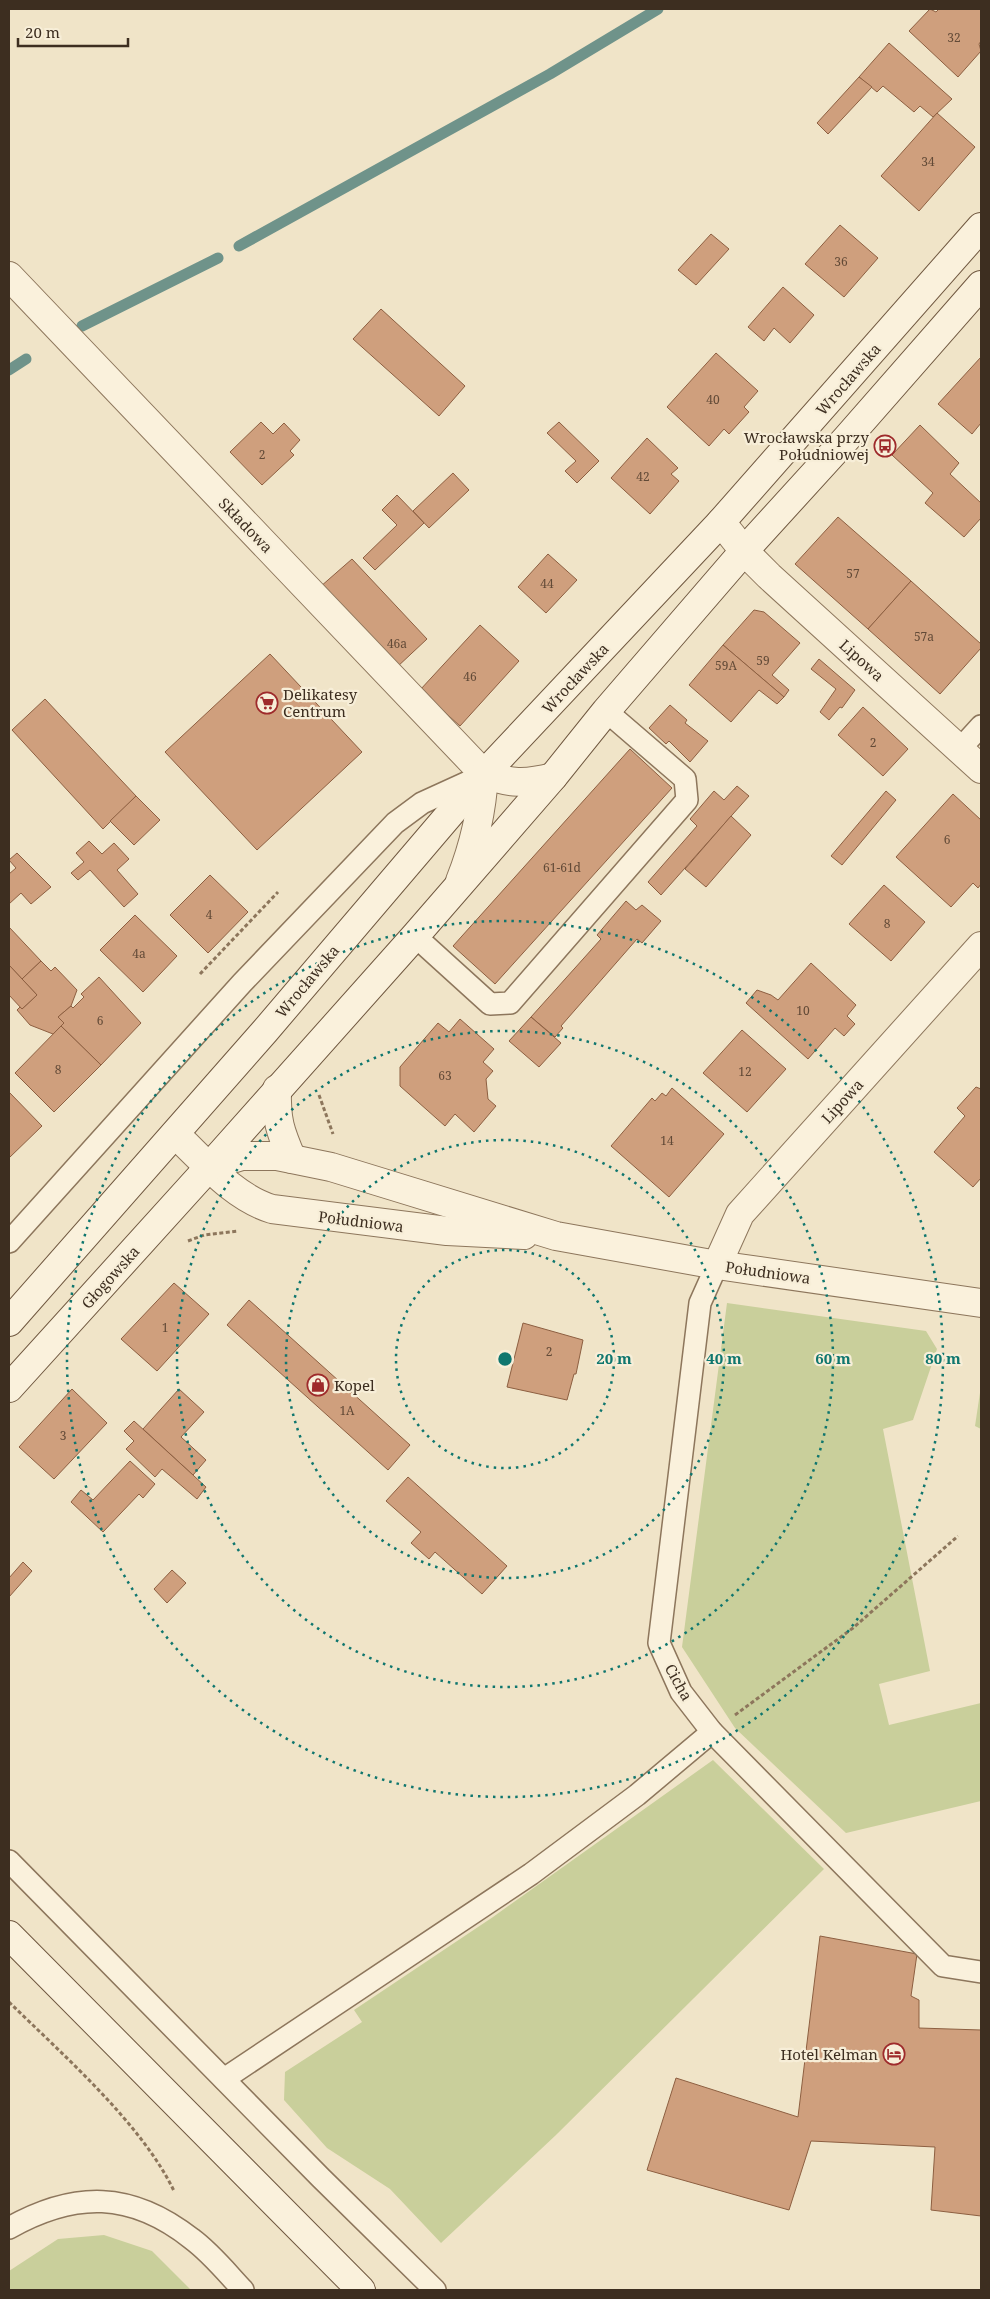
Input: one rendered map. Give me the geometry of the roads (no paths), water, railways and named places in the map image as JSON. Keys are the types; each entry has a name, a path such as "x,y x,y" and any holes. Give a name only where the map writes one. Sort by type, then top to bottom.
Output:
{"street":[{"name":"Wrocławska","path":"175,1134 484,774 721,522 981,227"},
{"name":"Składowa","path":"9,276 484,774"},
{"path":"210,1166 415,936 553,777 606,710 744,551 846,439 981,285"},
{"name":"Lipowa","path":"721,522 744,551 769,576 981,769"},
{"path":"460,882 471,855 479,820 484,774 504,782 531,782 553,777"},
{"name":"Lipowa","path":"717,1265 740,1214 981,946"},
{"path":"277,1089 276,1113 280,1132 292,1159"},
{"path":"9,1322 175,1134"},
{"name":"Południowa","path":"175,1134 241,1195 257,1205 272,1209 447,1231 556,1236"},
{"name":"Południowa","path":"210,1166 225,1160 258,1154 292,1159 402,1188 556,1236 717,1265 981,1304"},
{"name":"Głogowska","path":"9,1388 210,1166"},
{"path":"9,1935 361,2290"}],"lane":[{"path":"415,936 490,1004 510,1003 687,800 685,778 606,710"},
{"path":"960,749 981,726"},
{"path":"9,1242 242,983 395,823 422,803 484,774"},
{"name":"Cicha","path":"717,1265 700,1303 659,1642 681,1692 712,1732 943,1966 981,1972"},
{"path":"224,2079 531,1874 637,1795 712,1732"},
{"path":"9,1861 435,2290"},
{"path":"9,2228 58,2205 94,2200 131,2205 162,2220 193,2239 243,2290"}],"waterway":[{"path":"239,246 550,74 658,9"},
{"path":"82,326 218,258"},
{"path":"9,370 26,359"}],"place":[{"name":"Wrocławska przy Południowej","path":"885,446"},
{"name":"Delikatesy Centrum","path":"267,703"},
{"name":"Kopel","path":"318,1385"},
{"name":"Hotel Kelman","path":"894,2054"}]}
